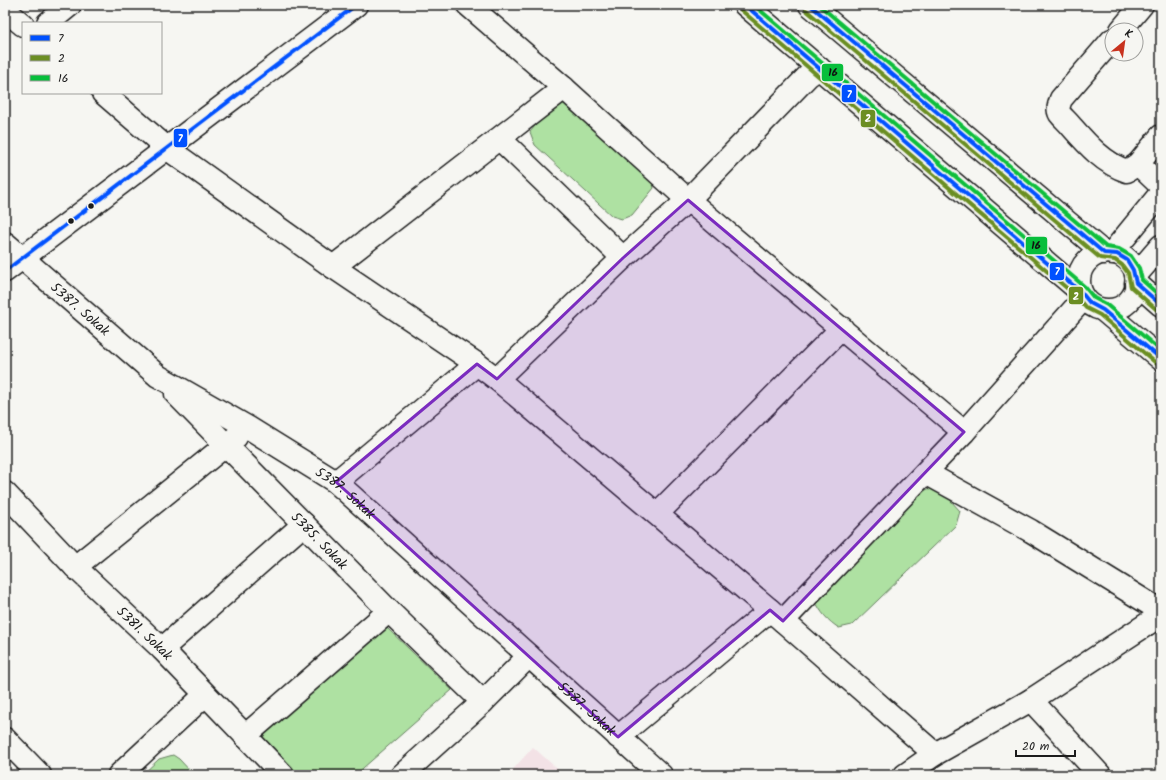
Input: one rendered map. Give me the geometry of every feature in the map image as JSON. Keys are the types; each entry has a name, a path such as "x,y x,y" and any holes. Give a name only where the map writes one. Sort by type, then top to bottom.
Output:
{"street":[{"path":"49,22 70,5"},
{"path":"5,271 168,149 356,5"},
{"path":"468,5 564,88 688,200 964,432"},
{"path":"745,5 1083,295 1092,306 1103,310 1161,359"},
{"path":"810,5 1108,253"},
{"path":"1128,22 1142,5"},
{"path":"5,10 22,24"},
{"path":"1104,49 1061,99 1058,107 1060,114 1106,161 1118,168 1127,170 1138,164 1161,136"},
{"path":"497,379 623,258 688,200 808,76 818,68"},
{"path":"333,267 564,88"},
{"path":"104,94 168,149 333,267 497,379 657,514 935,754"},
{"path":"500,139 623,258"},
{"path":"1138,164 1161,186"},
{"path":"1108,253 1161,193"},
{"name":"5387. Sokak","path":"5,243 158,376 249,428 336,482 661,775"},
{"path":"1136,279 1161,246"},
{"path":"1083,295 1079,284 1080,275 1088,260 1095,255 1108,253 1121,256 1128,260 1133,267 1136,279 1135,291 1126,304 1119,308 1103,310"},
{"path":"1136,279 1161,305"},
{"path":"618,737 776,616 926,473 964,432 1083,295"},
{"path":"657,514 842,328"},
{"path":"336,482 477,364"},
{"name":"5385. Sokak","path":"158,376 225,446 389,611 483,702"},
{"path":"75,567 249,428"},
{"path":"926,473 1032,531 1161,611"},
{"name":"5381. Sokak","path":"8,503 162,649 245,736 276,773"},
{"path":"162,649 304,524"},
{"path":"245,736 389,611"},
{"path":"905,775 935,754 1032,700 1161,616"},
{"path":"402,775 483,702 529,656"},
{"path":"119,775 205,695"},
{"path":"1032,700 1100,775"},
{"path":"5,739 40,775"}],"highlighted area":[{"path":"688,200 964,432 783,621 770,610 618,737 336,482 477,364 497,379 623,258"}],"shaded area":[{"path":"533,747 564,775 508,775"}],"green space":[{"path":"562,100 650,174 654,188 632,215 622,219 612,216 535,145 530,132 552,105"},
{"path":"933,487 943,492 960,511 956,525 852,625 839,628 822,612 815,600 820,590 923,491"},
{"path":"387,628 452,690 355,775 288,775 253,739"},
{"path":"173,755 179,759 194,775 142,775 159,759"}],"transit line":[{"name":"7","path":"5,271 356,5"},
{"name":"7","path":"745,5 1081,292 1090,303 1103,310 1161,359"},
{"name":"16","path":"754,5 1085,287 1094,298 1107,305 1161,351"},
{"name":"7","path":"810,5 1104,253 1117,254 1127,260 1133,270 1136,283 1161,305"},
{"name":"16","path":"819,5 1106,247 1119,249 1131,256 1139,268 1142,280 1161,297"},
{"name":"2","path":"741,10 1076,296 1086,308 1100,315 1157,364"},
{"name":"2","path":"806,10 1100,258 1115,260 1122,265 1128,273 1131,287 1157,310"}]}
